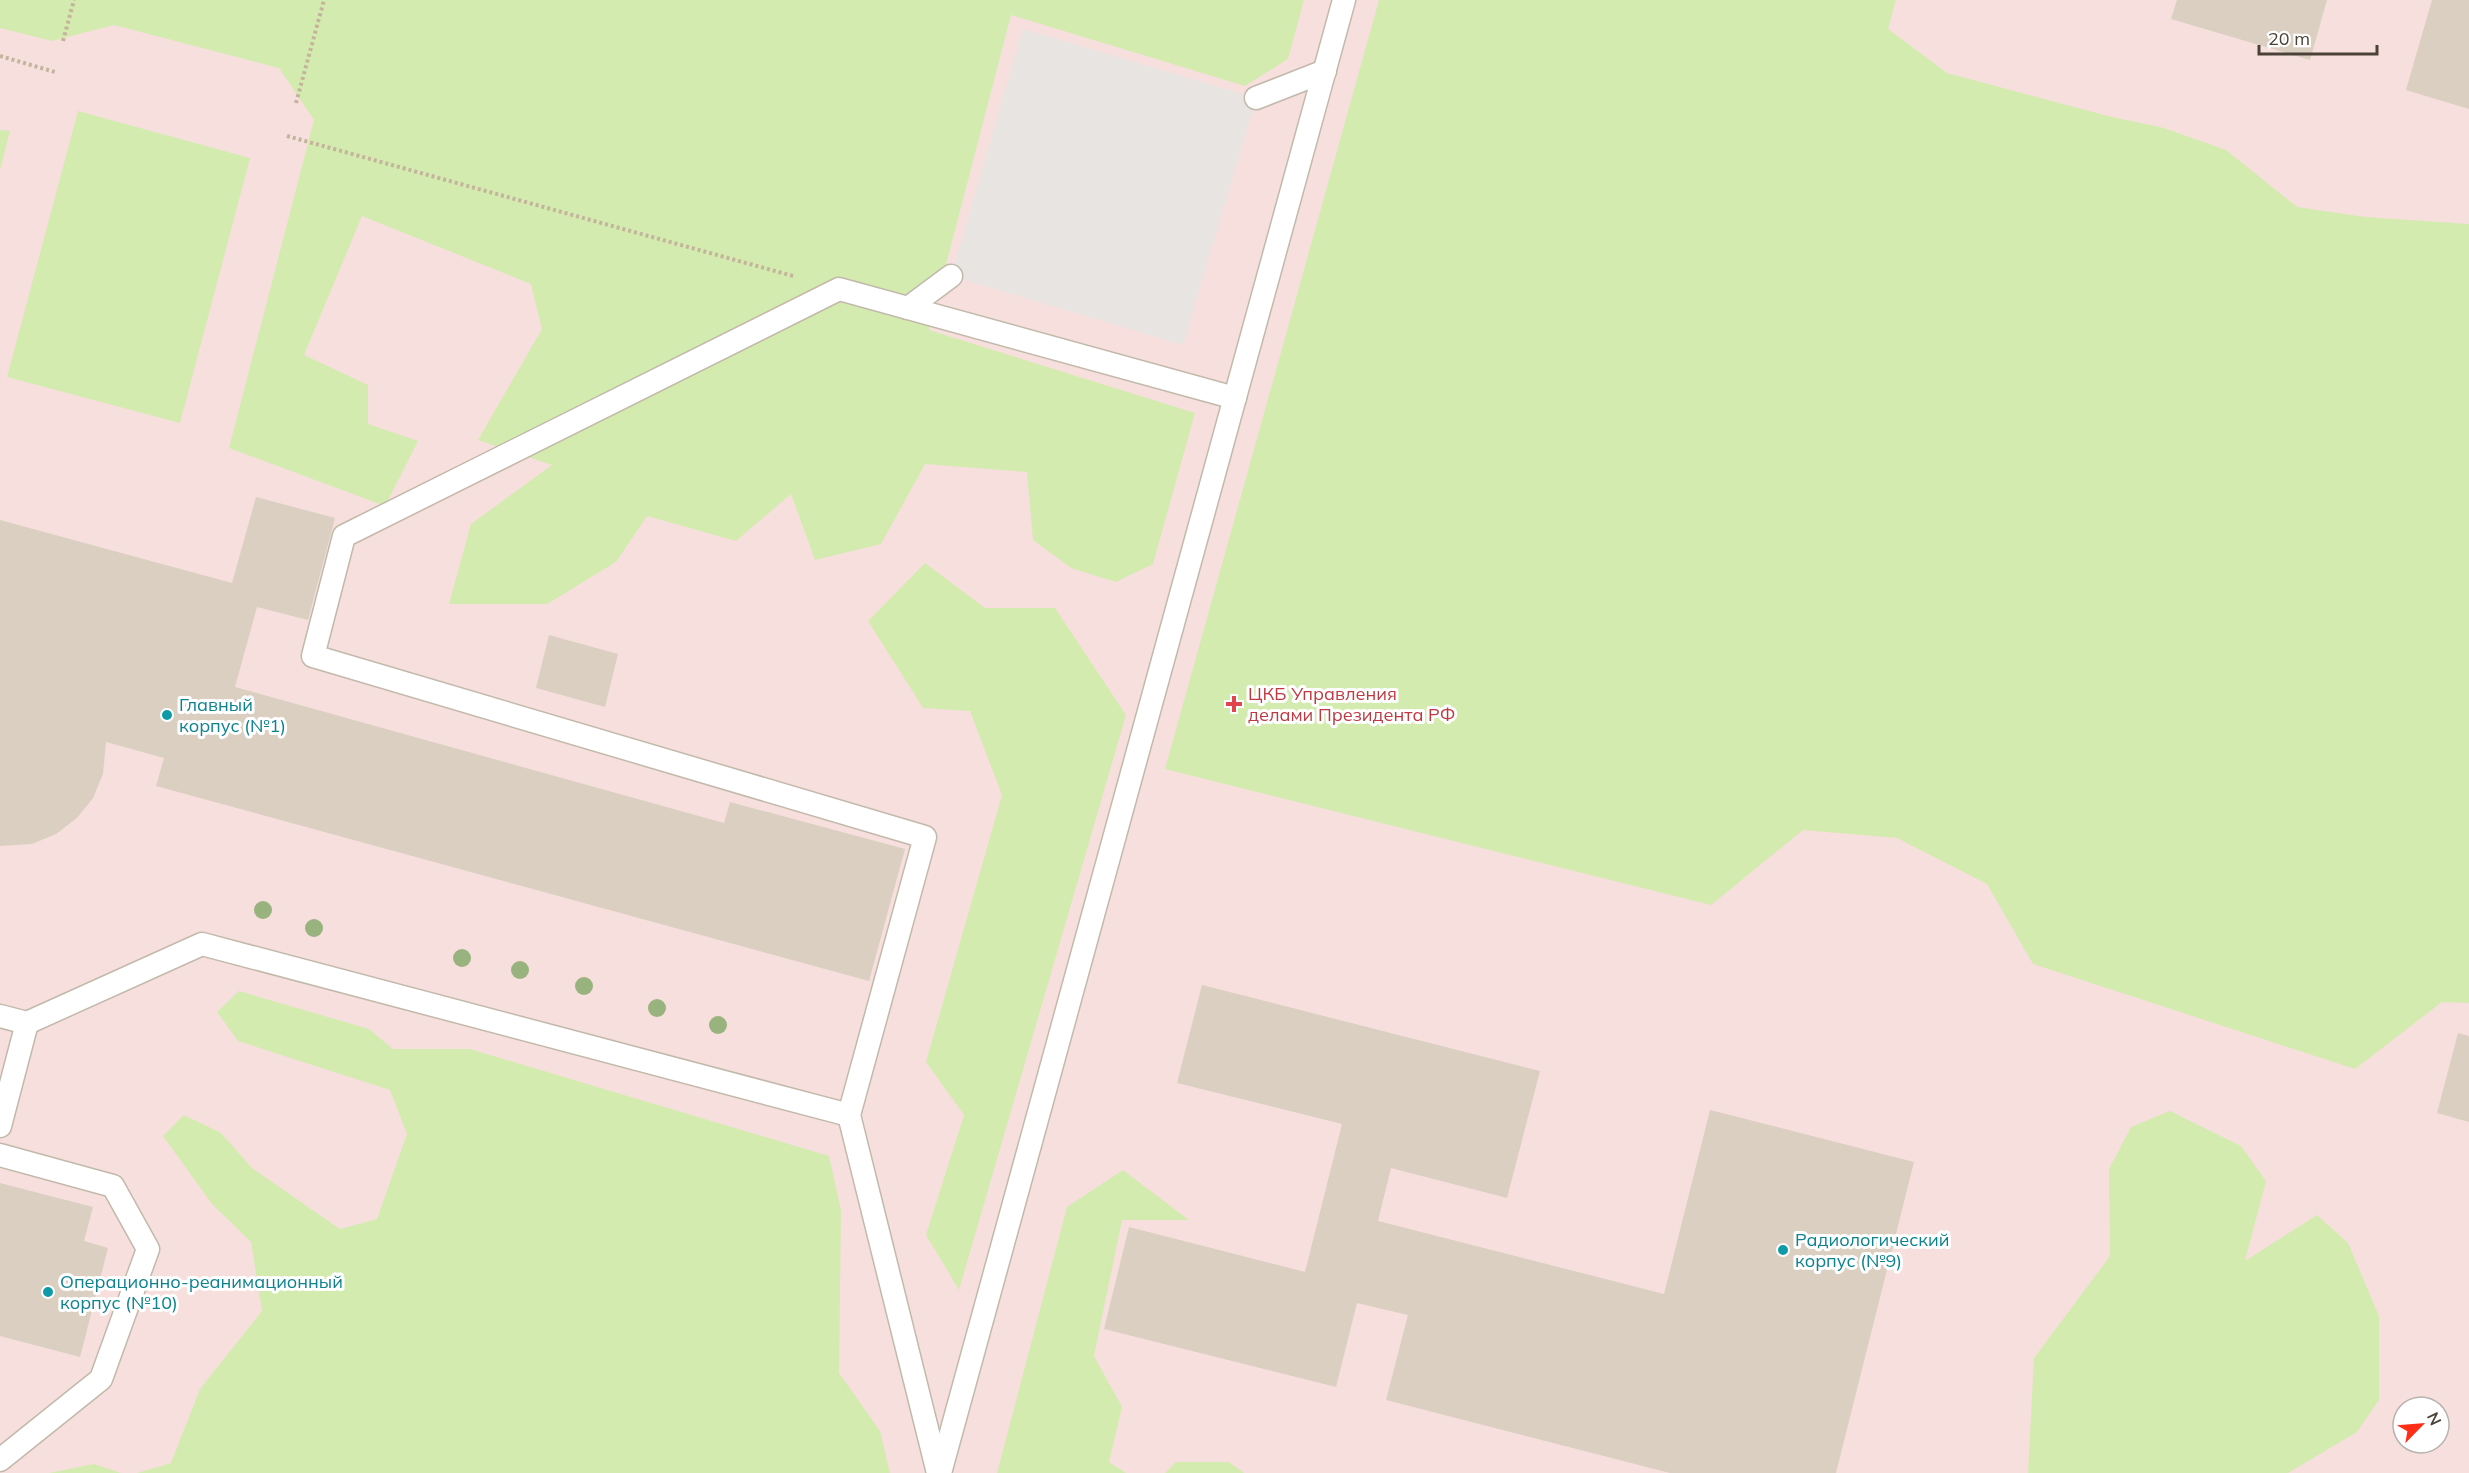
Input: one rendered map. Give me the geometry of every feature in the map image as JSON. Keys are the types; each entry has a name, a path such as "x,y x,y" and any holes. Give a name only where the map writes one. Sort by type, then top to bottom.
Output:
{"lane":[{"path":"939,1473 1344,0"},
{"path":"1256,98 1325,71"},
{"path":"908,308 951,276"},
{"path":"939,1473 849,1115 925,837 313,656 344,536 839,289 1235,398"},
{"path":"0,1016 27,1023 201,944 849,1115"},
{"path":"0,1126 27,1023"},
{"path":"0,1155 113,1186 148,1249 101,1380 0,1460"}],"path":[{"path":"63,41 74,0"},
{"path":"296,103 324,0"},
{"path":"0,56 55,72"},
{"path":"287,136 839,289"}],"shaded area":[{"name":"ЦКБ Управления делами Президента РФ","path":"0,0 2469,0 2469,1473 0,1473"},
{"path":"1023,29 1256,98 1183,345 951,276"}],"green space":[{"path":"0,0 1304,0 1288,59 1245,86 1011,15 929,330 1195,413 1153,564 1116,582 1071,568 1033,540 1027,472 925,464 881,544 815,560 791,494 736,541 647,516 616,562 547,604 449,604 471,524 552,465 478,440 542,329 531,284 362,216 304,355 368,385 368,424 418,441 385,506 229,448 314,120 279,68 114,25 52,41 0,28"},
{"path":"1379,0 1896,0 1888,29 1947,73 2108,116 2164,128 2226,150 2297,207 2365,217 2469,224 2469,1003 2442,1002 2355,1069 2033,964 1987,884 1897,838 1803,830 1711,905 1165,769"},
{"path":"78,111 250,158 180,423 7,377"},
{"path":"0,130 10,131 0,170"},
{"path":"925,563 985,608 1055,608 1126,715 959,1290 926,1235 964,1115 926,1062 1002,795 970,711 923,708 868,621"},
{"path":"239,991 369,1029 393,1049 470,1049 829,1156 841,1210 839,1373 880,1431 890,1473 137,1473 171,1463 200,1389 262,1311 251,1242 212,1204 163,1136 184,1115 221,1133 252,1168 340,1229 377,1219 407,1134 390,1090 238,1041 217,1012"},
{"path":"2170,1111 2241,1146 2266,1181 2245,1261 2317,1215 2348,1243 2379,1316 2379,1400 2357,1432 2288,1473 2028,1473 2034,1358 2110,1256 2109,1169 2131,1127"},
{"path":"1123,1170 1189,1220 1122,1220 1094,1356 1122,1407 1109,1462 1126,1473 997,1473 1067,1207"},
{"path":"1176,1462 1229,1462 1244,1473 1165,1473"},
{"path":"94,1464 121,1473 49,1473"}],"building":[{"path":"2177,0 2327,0 2310,60 2171,19"},
{"path":"2432,0 2469,0 2469,109 2406,90"},
{"name":"Главный корпус (№1)","path":"256,497 335,518 308,620 257,607 235,687 724,823 730,802 905,849 869,981 156,786 164,758 106,742 103,774 93,798 77,818 56,834 32,844 0,846 0,520 232,583"},
{"path":"549,635 618,654 605,707 536,688"},
{"name":"Радиологический корпус (№9)","path":"1202,985 1540,1071 1507,1198 1391,1168 1378,1221 1664,1294 1710,1110 1914,1162 1836,1473 1670,1473 1386,1400 1408,1315 1357,1303 1336,1387 1104,1329 1129,1227 1305,1272 1342,1124 1177,1083"},
{"path":"2458,1033 2469,1036 2469,1122 2437,1113"},
{"name":"Операционно-реанимационный корпус (№10)","path":"0,1183 93,1207 84,1241 108,1248 80,1357 0,1336"}],"place":[{"name":"ЦКБ Управления делами Президента РФ","path":"1234,704"},
{"name":"Главный корпус (№1)","path":"167,715"},
{"name":"Радиологический корпус (№9)","path":"1783,1250"},
{"name":"Операционно-реанимационный корпус (№10)","path":"48,1292"}]}
